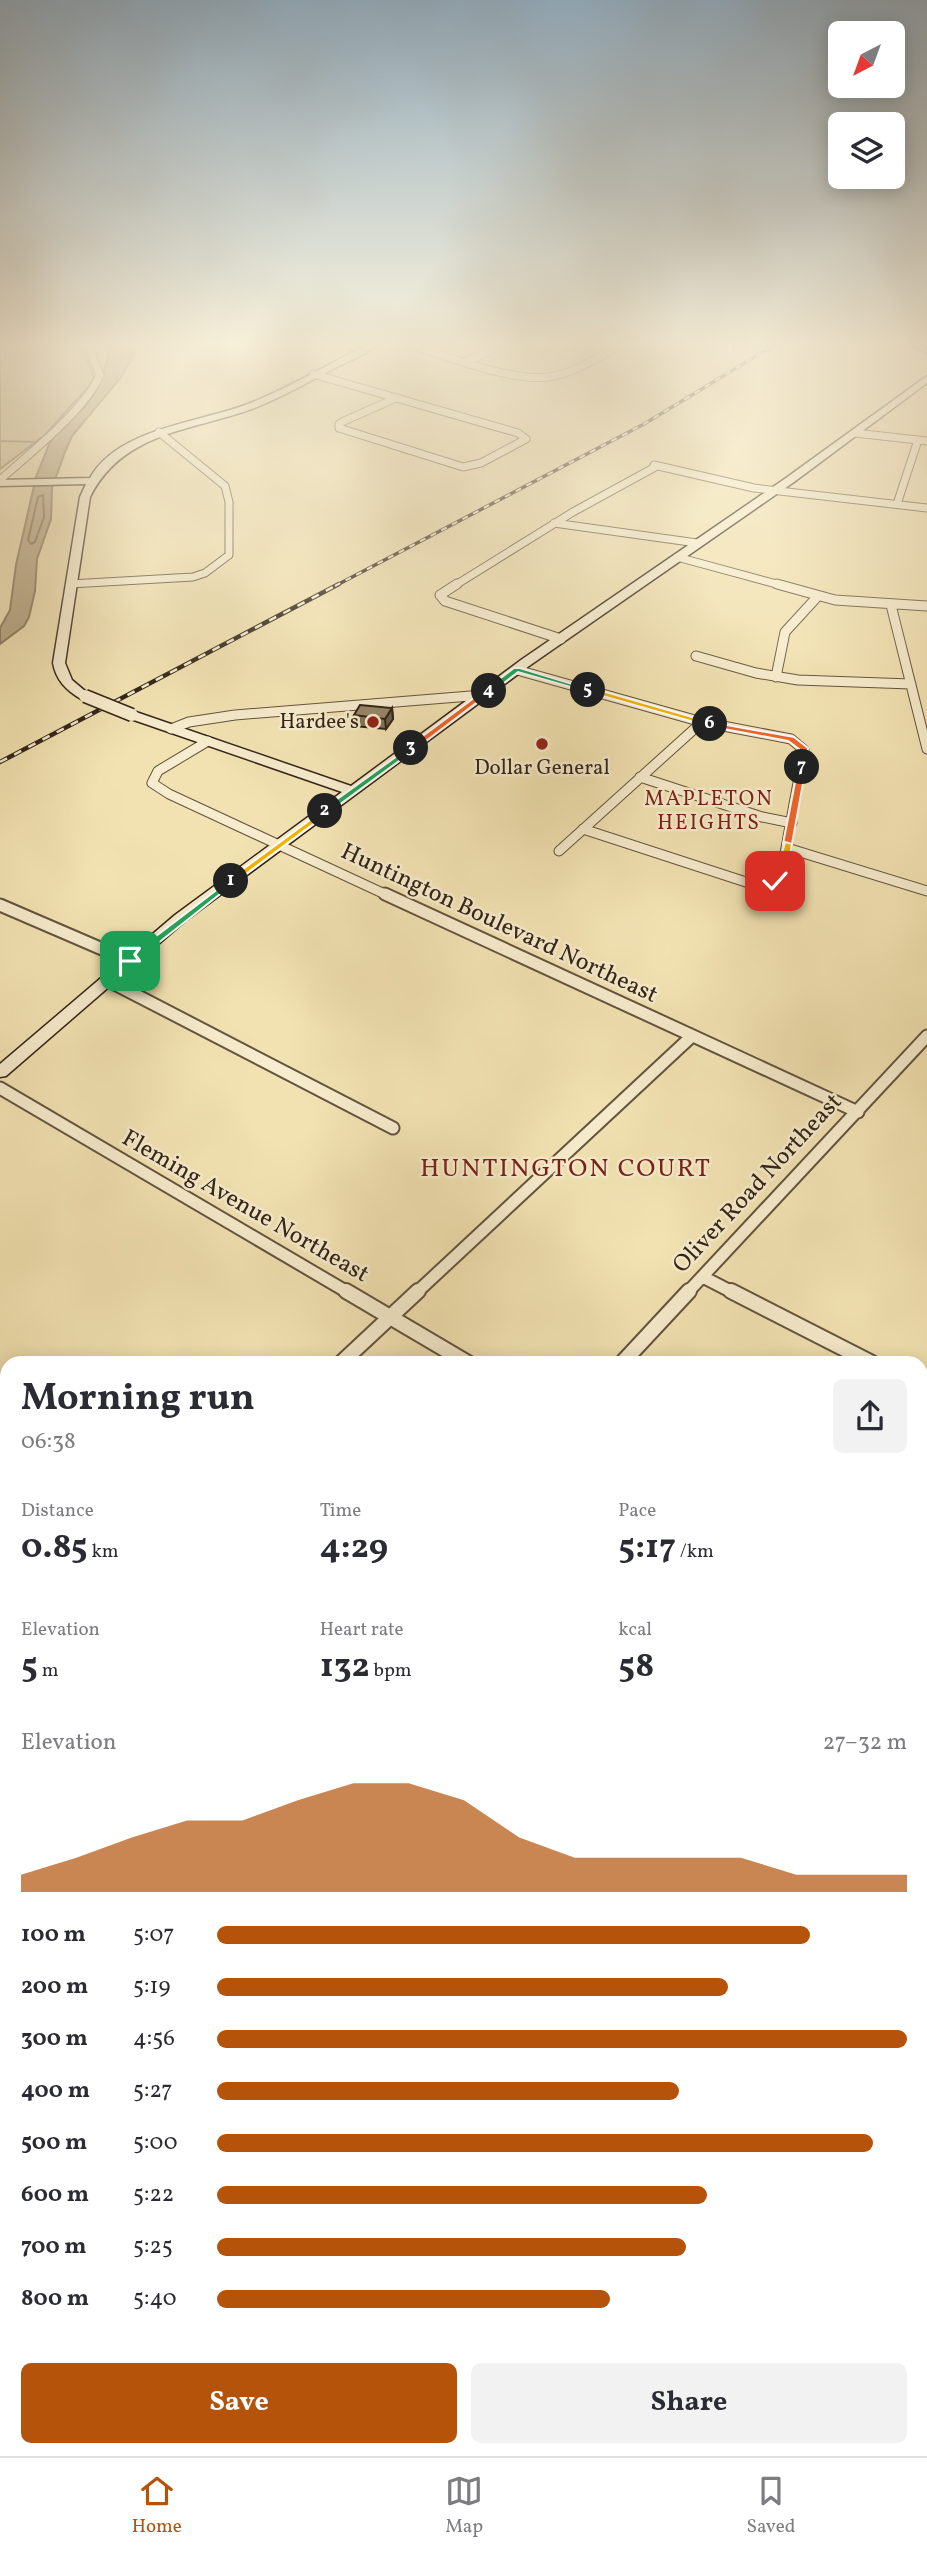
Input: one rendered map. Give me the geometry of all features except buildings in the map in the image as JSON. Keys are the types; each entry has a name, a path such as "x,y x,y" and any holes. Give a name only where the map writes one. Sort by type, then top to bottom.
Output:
{"main road":[{"path":"117,459 92,481 85,497 59,653 59,669 68,684 85,696 132,715 353,791"},
{"path":"0,1072 180,918 517,670 820,459"},
{"path":"0,481 92,481"}],"street":[{"path":"0,481 25,459"},
{"path":"70,584 173,579 200,575 226,559 229,552 228,491 192,459"},
{"path":"432,459 458,466 473,466 487,459"},
{"path":"897,504 912,459"},
{"path":"561,639 441,598 443,591 554,523 656,466 775,491 927,508"},
{"path":"554,523 697,543"},
{"path":"677,557 818,596 855,603 927,606"},
{"path":"776,677 785,632 818,596"},
{"path":"891,605 927,748"},
{"path":"696,656 776,677 911,684"},
{"path":"517,670 702,722 784,737 801,745 804,755 782,875 768,884 752,884 583,829"},
{"path":"171,729 188,722 235,715 483,695"},
{"path":"559,851 702,722"},
{"name":"Huntington Boulevard Northeast","path":"208,741 158,771 152,783 169,794 278,846 858,1111"},
{"path":"640,777 762,817 792,823"},
{"path":"787,848 927,891"},
{"path":"2,909 130,961"},
{"path":"107,980 393,1128"},
{"path":"348,1356 692,1036"},
{"name":"Oliver Road Northeast","path":"629,1356 927,1036"},
{"name":"Fleming Avenue Northeast","path":"0,1088 456,1356"},
{"path":"703,1276 858,1356"}],"shaded area":[{"path":"0,459 14,459 0,469"}],"water":[{"path":"43,459 63,459 52,488 51,519 37,559 35,591 29,617 24,626 0,644 0,628 10,610 16,565 36,477"}],"railway":[{"path":"335,586 578,459"},
{"path":"0,762 339,584"}],"place":[{"name":"Hardee's","path":"373,722"},
{"name":"Dollar General","path":"542,744"}],"district":[{"name":"MAPLETON HEIGHTS","path":"709,811"},
{"name":"HUNTINGTON COURT","path":"566,1169"}],"route":[{"path":"130,961 180,918 517,670 692,720 784,737 801,745 804,755 801,776 782,875 775,881"}]}
